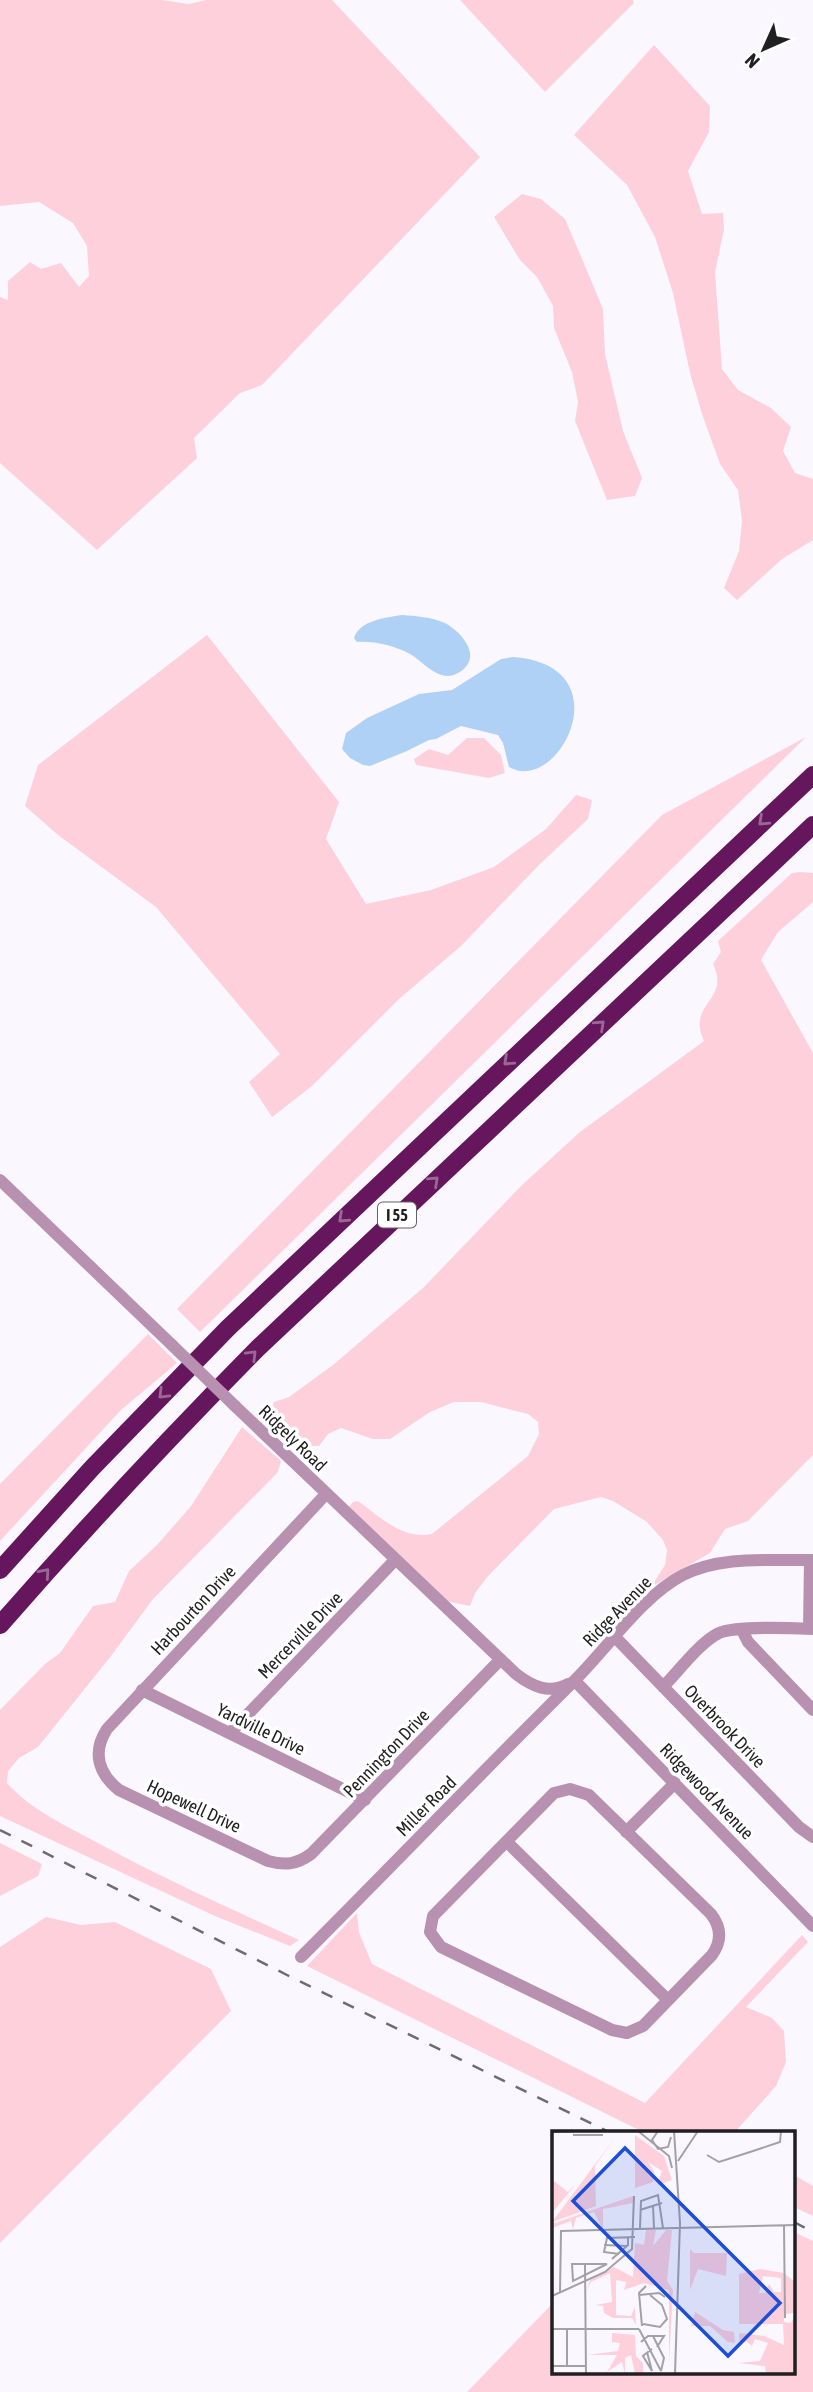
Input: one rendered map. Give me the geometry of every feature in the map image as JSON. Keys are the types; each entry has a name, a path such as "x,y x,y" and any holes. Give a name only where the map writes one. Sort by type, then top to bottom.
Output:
{"highway":[{"name":"I 55","path":"0,1570 92,1468 228,1328 813,775"},
{"name":"I 55","path":"0,1625 82,1531 258,1348 813,825"}],"street":[{"name":"Ridgely Road","path":"0,1180 500,1660 529,1684 538,1688 554,1689 575,1681"},
{"name":"Harbourton Drive","path":"98,1758 99,1743 107,1729 326,1494"},
{"name":"Mercerville Drive","path":"230,1733 395,1560"},
{"path":"663,1688 718,1634 742,1630 811,1629 812,1560"},
{"name":"Ridge Avenue","path":"575,1681 664,1588 682,1575 697,1568 726,1561 812,1560"},
{"path":"742,1630 748,1642 813,1710"},
{"name":"Overbrook Drive","path":"615,1637 799,1827 813,1837"},
{"name":"Pennington Drive","path":"292,1864 311,1853 500,1660"},
{"name":"Ridgewood Avenue","path":"575,1681 813,1926"},
{"name":"Miller Road","path":"301,1957 575,1681"},
{"name":"Yardville Drive","path":"142,1690 365,1800"},
{"name":"Hopewell Drive","path":"98,1758 101,1771 119,1790 268,1861 280,1865 292,1864"},
{"path":"626,1832 675,1783"},
{"path":"570,1784 589,1795 626,1832 711,1914 718,1927 719,1942 668,2000 635,2031 619,2033 441,1947 426,1933 433,1916 554,1793 570,1784"},
{"path":"507,1842 668,2000"}],"shaded area":[{"path":"0,0 162,0 189,4 206,0 332,0 480,157 262,385 240,393 194,438 197,458 97,550 0,463 0,297 8,300 8,281 30,262 41,269 61,263 79,287 89,276 87,246 73,223 39,202 0,206"},
{"path":"460,0 633,0 634,3 545,92"},
{"path":"654,45 710,106 709,132 688,171 702,214 723,213 724,230 715,272 722,369 738,390 771,408 791,427 783,451 795,473 813,479 813,540 782,559 737,600 724,588 739,551 742,521 738,490 720,464 702,414 690,373 673,293 655,237 627,185 574,135"},
{"path":"522,194 541,199 565,219 603,309 605,354 623,431 642,478 635,496 607,500 575,421 578,402 572,372 554,328 553,306 537,277 520,260 494,217"},
{"path":"207,635 339,802 326,839 366,904 431,890 494,867 546,829 576,795 592,800 588,819 539,865 461,946 399,999 312,1086 272,1117 249,1082 280,1054 156,907 58,835 25,806 38,765"},
{"path":"806,737 200,1332 177,1309 662,815"},
{"path":"467,738 484,738 501,755 505,773 489,778 416,765 414,759 429,749 448,755"},
{"path":"792,873 813,873 813,902 778,932 761,960 813,1053 813,1455 748,1521 725,1529 710,1553 651,1587 665,1565 667,1550 663,1540 647,1522 613,1501 601,1497 554,1509 488,1576 475,1593 470,1606 446,1601 349,1507 358,1501 392,1526 411,1534 432,1534 528,1456 539,1434 538,1422 528,1414 481,1402 454,1402 430,1412 390,1439 373,1439 341,1428 328,1434 319,1446 289,1446 269,1429 268,1416 274,1402 289,1397 333,1365 424,1287 522,1185 580,1132 704,1041 700,1018 717,986 713,964 721,952 718,941"},
{"path":"148,1334 177,1363 121,1410 0,1541 0,1484"},
{"path":"242,1427 281,1461 278,1472 153,1599 38,1747 19,1758 8,1771 7,1783 38,1809 72,1829 171,1881 299,1940 290,1946 215,1916 0,1816 0,1710 45,1664 60,1653 93,1606 115,1602 129,1571 157,1545 191,1506"},
{"path":"0,1843 42,1864 38,1876 0,1896"},
{"path":"357,1913 359,1932 372,1964 645,2103 802,1935 808,1942 746,2007 772,2018 784,2031 786,2062 776,2086 736,2131 641,2131 307,1966"},
{"path":"46,1917 81,1925 115,1922 211,1969 231,2011 0,2243 0,1947"},
{"path":"796,2176 813,2186 813,2216 796,2208"},
{"path":"796,2233 813,2241 813,2392 467,2392 552,2304 552,2374 796,2374"}],"water":[{"path":"402,615 434,619 452,627 468,646 470,653 466,667 451,676 445,676 432,671 404,651 378,643 357,642 354,638 367,624"},
{"path":"513,657 547,665 567,682 574,703 572,726 562,747 546,763 528,771 509,767 503,743 498,735 461,726 370,766 350,758 342,749 346,733 367,718 419,694 452,690 501,659"}],"railway":[{"path":"0,1830 287,1975 607,2131"},
{"path":"796,2223 813,2232"}]}
